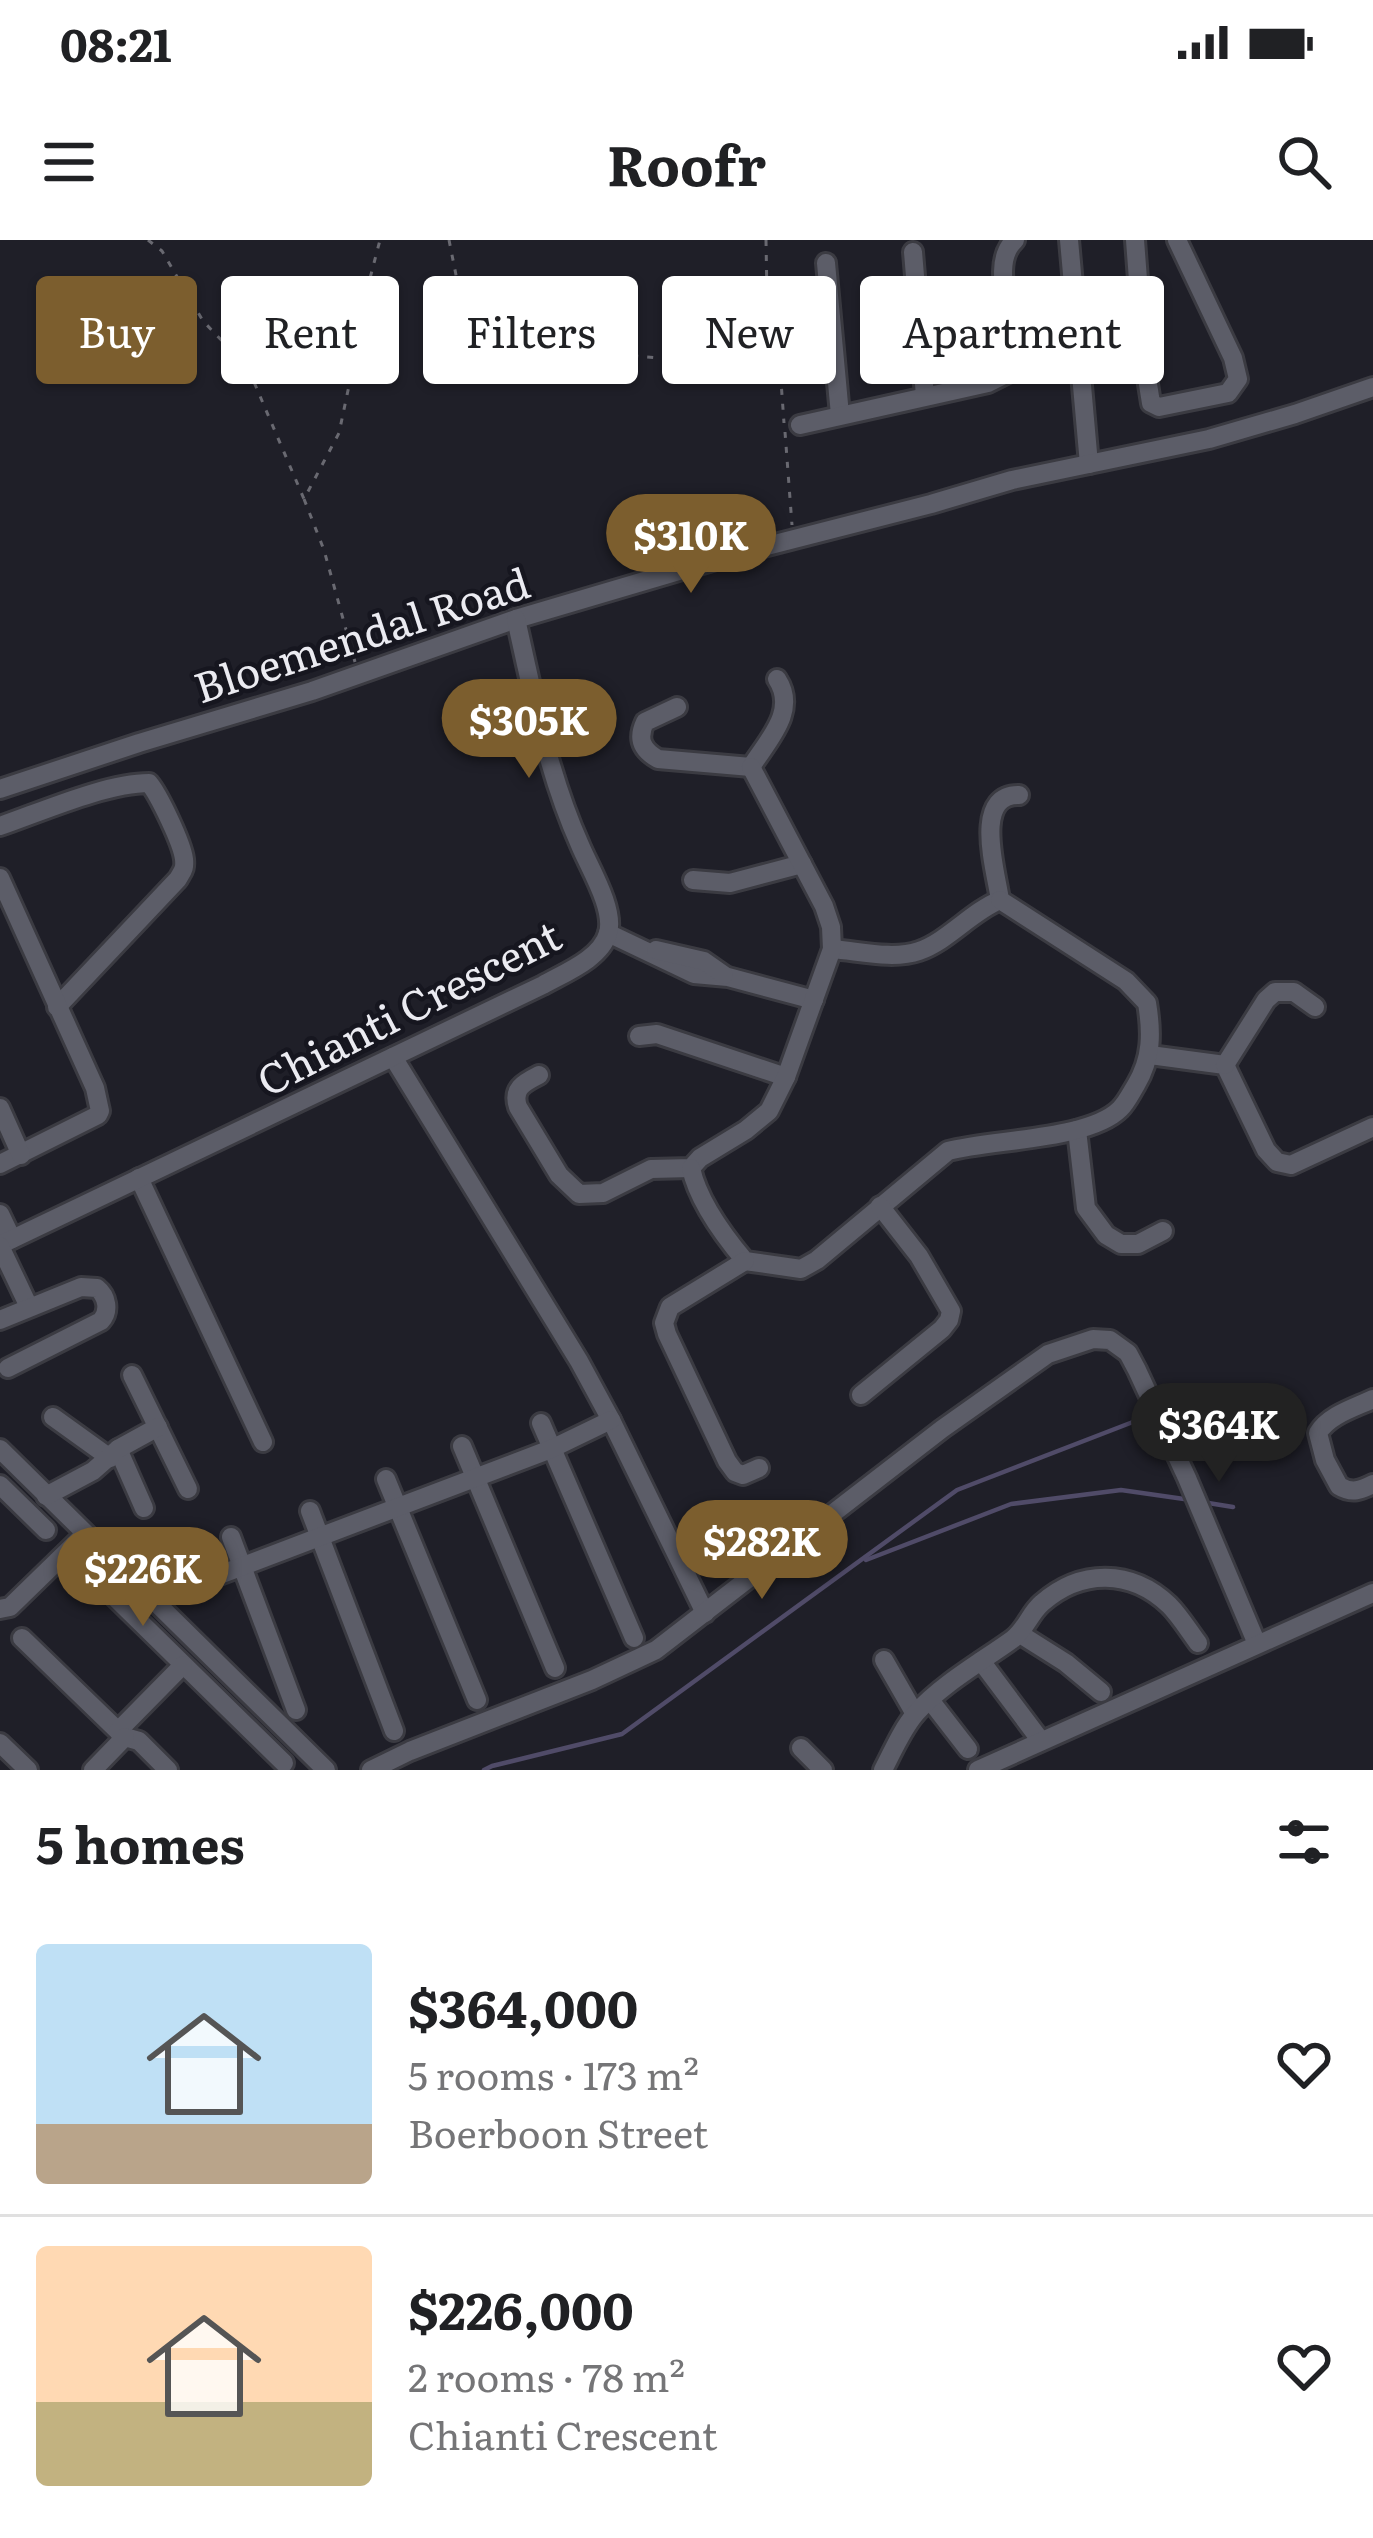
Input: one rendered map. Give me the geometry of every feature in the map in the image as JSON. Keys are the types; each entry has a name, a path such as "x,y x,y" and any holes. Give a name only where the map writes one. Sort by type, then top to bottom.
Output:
{"street":[{"path":"800,425 988,383 1010,370 1013,358 1003,269 1007,248 1015,240"},
{"path":"1069,240 1089,464"},
{"path":"1135,241 1144,359 1151,403 1159,407 1228,393 1238,380 1233,358 1177,240"},
{"path":"913,252 925,396"},
{"path":"826,263 840,416"},
{"name":"Bloemendal Road","path":"0,789 516,620 793,538 1012,480 1209,439 1373,387"},
{"name":"Chianti Crescent","path":"4,1243 393,1057 578,965 593,953 608,933 607,908 565,809 516,620"},
{"path":"751,766 784,714 786,696 778,680"},
{"path":"677,707 645,722 640,738 650,754 658,759 751,766"},
{"path":"539,1075 518,1088 518,1107 559,1175 579,1194 603,1192 651,1169 692,1168 769,1112 832,949 831,927 751,766"},
{"path":"0,826 94,794 148,783 160,799 182,852 184,868 178,879 56,1006"},
{"path":"692,1168 700,1192 746,1261 793,1269 808,1266 948,1151 1077,1130 1118,1111 1150,1055 1147,1003 1126,981 1000,900 992,809 999,800 1018,795"},
{"path":"693,880 730,883 802,864"},
{"path":"0,878 95,1088 100,1111 0,1164"},
{"path":"832,949 914,953 1000,900"},
{"path":"608,933 645,948 704,961 728,977 814,1000"},
{"path":"1226,1065 1275,992 1294,992 1315,1007"},
{"path":"639,1036 657,1034 786,1077"},
{"path":"1150,1055 1226,1065"},
{"path":"393,1057 611,1420 705,1613"},
{"path":"1226,1065 1266,1150 1277,1162 1291,1165 1373,1126"},
{"path":"0,1108 21,1155"},
{"path":"1077,1130 1086,1208 1106,1234 1121,1244 1138,1244 1163,1231"},
{"path":"139,1178 263,1442"},
{"path":"861,1395 942,1329 951,1311 919,1256 880,1206"},
{"path":"0,1214 4,1243 29,1306"},
{"path":"746,1261 670,1307 664,1323 727,1461 742,1475 759,1468"},
{"path":"0,1320 91,1286 101,1292 106,1312 101,1321 8,1368"},
{"path":"371,1770 656,1650 942,1429 1048,1354 1094,1339 1110,1340 1128,1353 1257,1643"},
{"path":"132,1375 188,1489"},
{"path":"1373,1399 1332,1418 1318,1433 1324,1460 1339,1486 1352,1491 1373,1484"},
{"path":"53,1417 114,1453 144,1508"},
{"path":"177,1591 551,1449 611,1420"},
{"path":"541,1423 634,1638"},
{"path":"46,1496 158,1427"},
{"path":"462,1446 555,1668"},
{"path":"0,1449 324,1769"},
{"path":"386,1479 477,1700"},
{"path":"0,1484 46,1530"},
{"path":"310,1511 394,1731"},
{"path":"0,1610 10,1607 85,1534"},
{"path":"231,1537 296,1710"},
{"path":"85,1568 284,1763"},
{"path":"884,1770 915,1714 1020,1634 1043,1602 1082,1580 1117,1578 1146,1590 1168,1604 1198,1643"},
{"path":"979,1770 1373,1593"},
{"path":"1020,1634 1101,1691"},
{"path":"22,1639 122,1734 139,1741 168,1770"},
{"path":"884,1660 915,1714"},
{"path":"981,1661 1041,1742"},
{"path":"93,1770 183,1665"},
{"path":"930,1700 968,1749"},
{"path":"0,1744 28,1770"},
{"path":"801,1748 823,1770"}],"path":[{"path":"148,240 162,250 202,321 248,368 324,550 359,675"},
{"path":"304,500 339,434 380,240"},
{"path":"449,240 462,305 484,334 535,330 603,353 662,358"},
{"path":"766,240 767,276"},
{"path":"781,384 793,538"}],"waterway":[{"path":"1161,1411 1184,1402"},
{"path":"484,1770 622,1734 957,1490 1151,1415"},
{"path":"866,1560 1011,1504 1121,1490 1191,1500"},
{"path":"1202,1502 1233,1507"}]}
